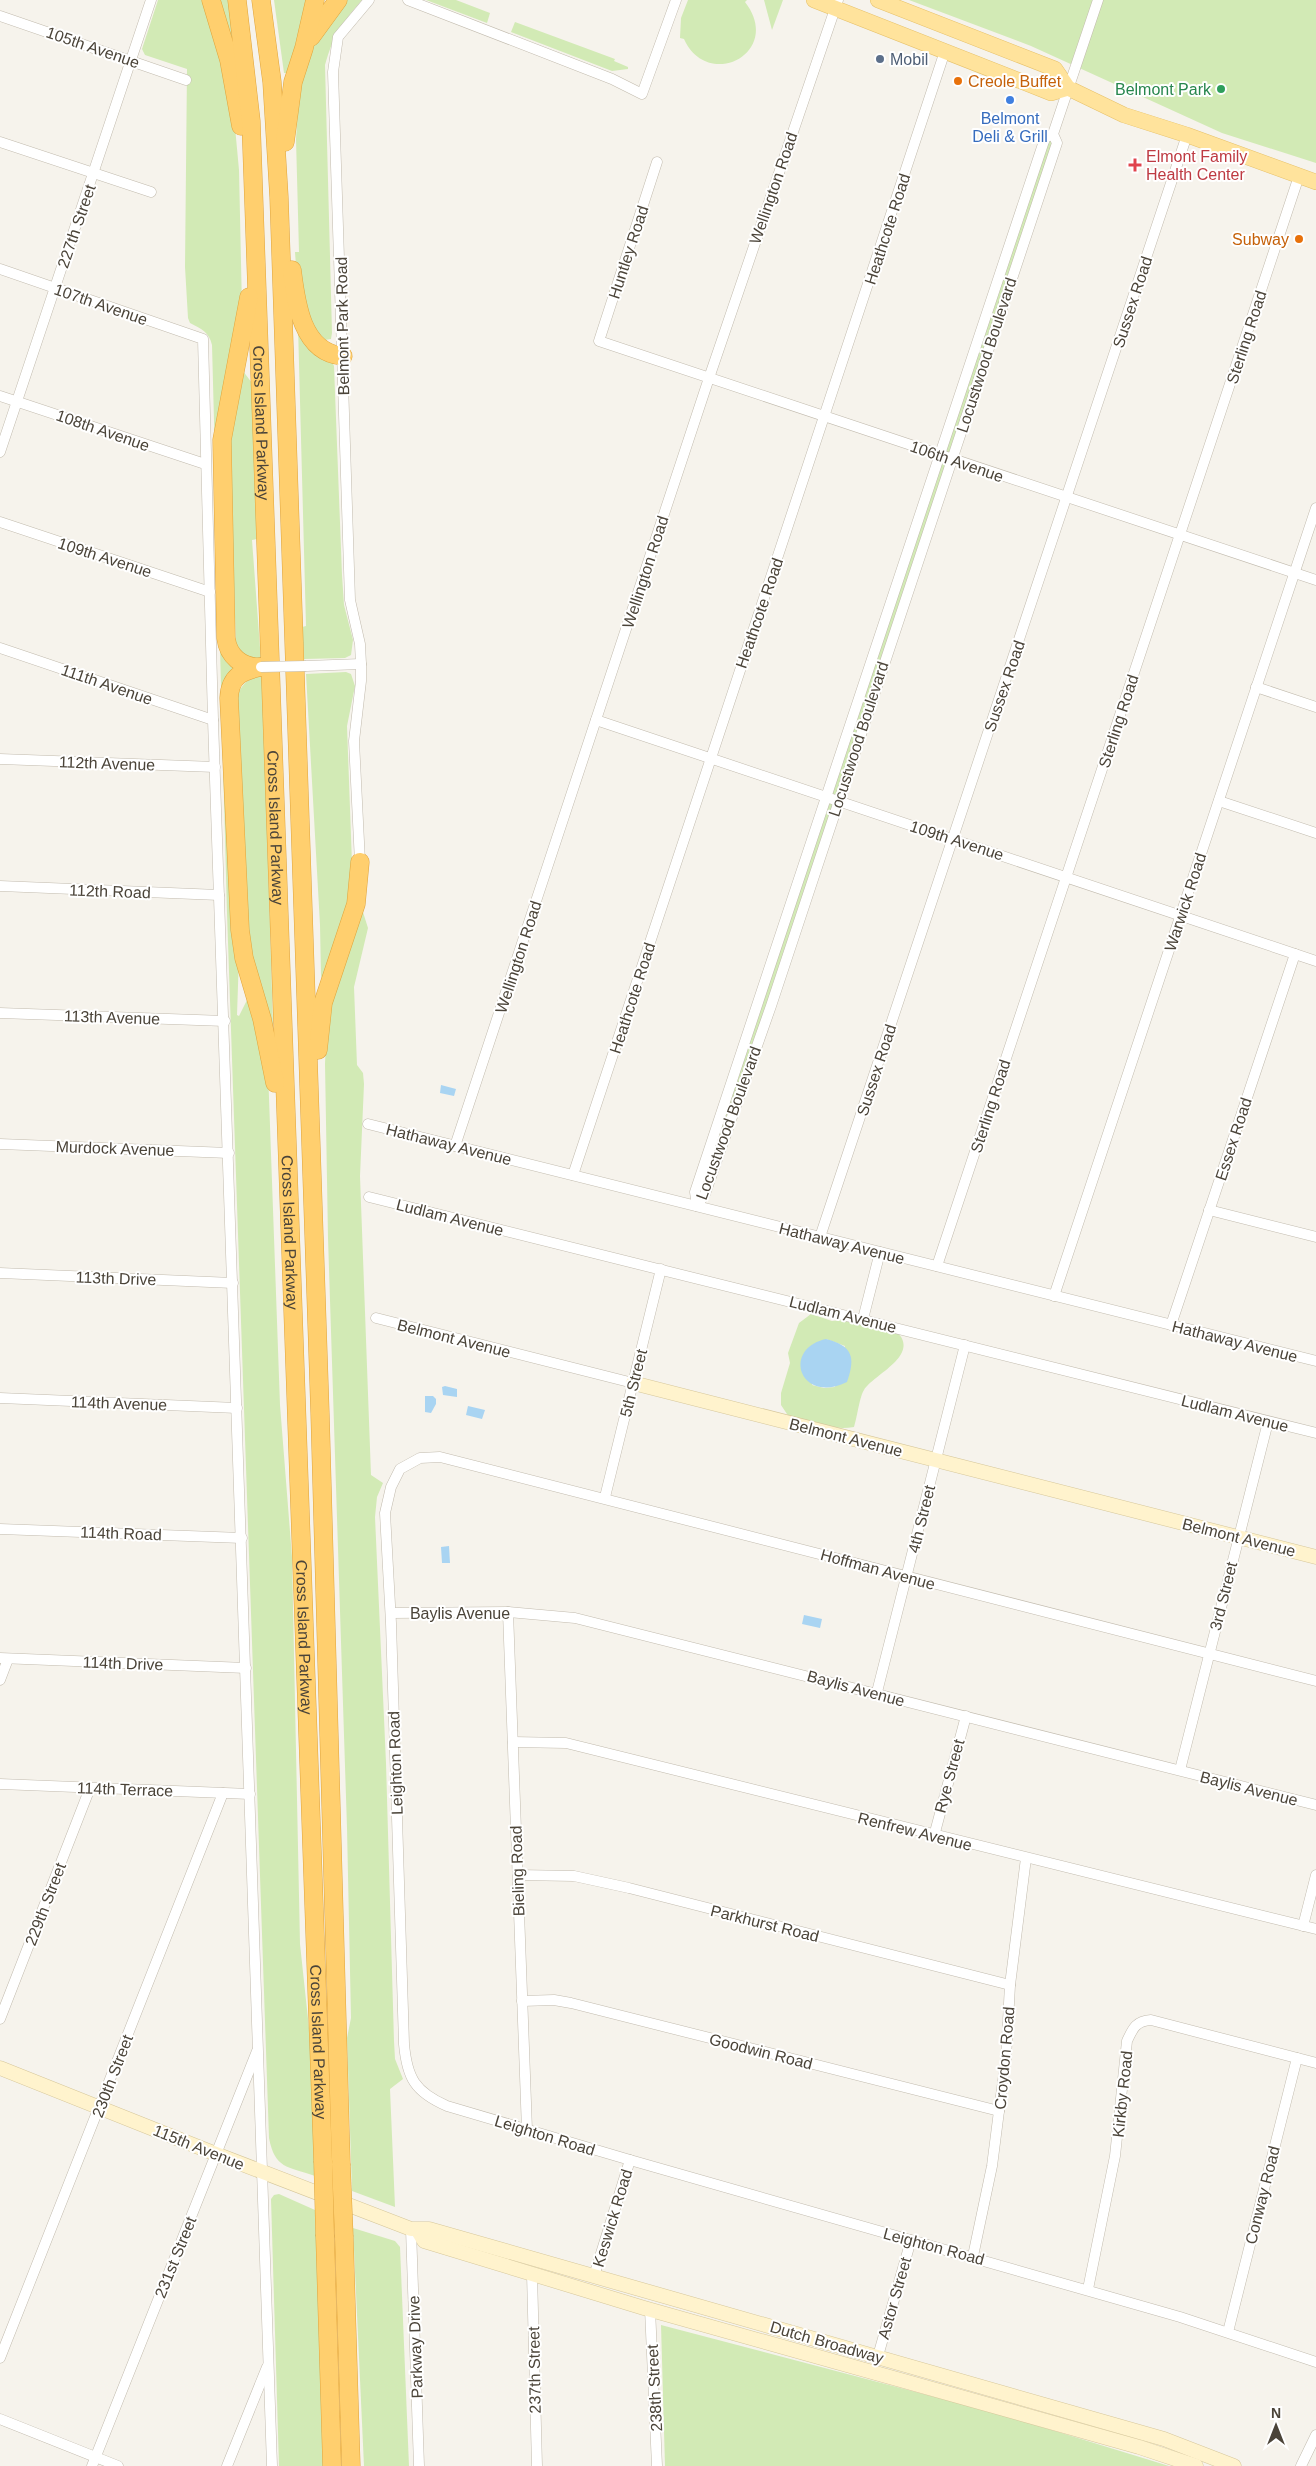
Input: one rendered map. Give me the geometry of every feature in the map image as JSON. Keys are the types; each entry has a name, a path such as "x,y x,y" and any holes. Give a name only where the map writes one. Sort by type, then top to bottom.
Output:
{"highway":[{"path":"211,0 229,60 253,184"},
{"name":"Cross Island Parkway","path":"237,0 248,90 253,184 285,1138 323,2161 332,2466"},
{"name":"Cross Island Parkway","path":"261,0 272,82 280,216 311,1145 351,2466"},
{"path":"279,197 291,94 315,0"},
{"path":"304,48 338,0"},
{"path":"280,216 302,321 310,336 320,347 332,355 343,356"},
{"path":"255,251 242,341 224,425 222,456 227,644 231,654 241,662 261,667"},
{"path":"261,667 238,675 232,683 229,694 237,902 244,958 262,1019 285,1138"},
{"path":"311,1145 322,1010 328,983 356,904 360,862"}],"main road":[{"path":"814,0 836,4 945,51 1051,93 1068,88"},
{"path":"878,0 1055,69 1068,88 1124,115 1187,135 1316,182"},
{"name":"Belmont Avenue","path":"633,1383 1316,1557"},
{"name":"115th Avenue","path":"0,2068 263,2173 409,2228"},
{"name":"Dutch Broadway","path":"409,2228 429,2229 878,2356 1046,2412 1196,2466"},
{"name":"Dutch Broadway","path":"409,2228 424,2241 590,2292 873,2372 1164,2439 1234,2466"},
{"path":"532,2274 535,2259"},
{"path":"590,2292 594,2276"},
{"path":"650,2309 652,2292"},
{"path":"873,2372 878,2356"}],"street":[{"name":"227th Street","path":"0,452 151,0"},
{"name":"Belmont Park Road","path":"360,862 354,742 361,681 361,664 360,644 350,600 333,72 338,37 369,0"},
{"path":"408,0 612,79 642,94 676,0"},
{"name":"Locustwood Boulevard","path":"697,1206 705,1194 771,1006 837,801 1057,143 1053,134 1098,0"},
{"name":"Wellington Road","path":"456,1146 708,378 836,4"},
{"name":"105th Avenue","path":"0,16 186,80"},
{"name":"Heathcote Road","path":"573,1175 945,51"},
{"name":"Locustwood Boulevard","path":"697,1206 695,1192 825,797 1046,138 1053,134"},
{"name":"Sussex Road","path":"820,1237 1187,135"},
{"path":"0,142 151,192"},
{"name":"Huntley Road","path":"599,342 657,162"},
{"name":"Sterling Road","path":"937,1266 1299,176"},
{"name":"107th Avenue","path":"0,269 203,338 205,464"},
{"path":"1000,272 1012,276"},
{"name":"106th Avenue","path":"599,342 1316,580"},
{"name":"108th Avenue","path":"0,396 205,464"},
{"path":"205,464 272,2466"},
{"name":"Warwick Road","path":"1054,1296 1316,508"},
{"name":"109th Avenue","path":"0,522 210,592"},
{"path":"883,626 894,630"},
{"name":"111th Avenue","path":"0,648 213,720"},
{"path":"261,667 361,664"},
{"path":"1256,687 1316,707"},
{"name":"109th Avenue","path":"596,720 1316,961"},
{"name":"112th Avenue","path":"0,759 215,767"},
{"path":"1219,801 1316,833"},
{"name":"112th Road","path":"0,886 219,895"},
{"name":"Essex Road","path":"1171,1325 1294,954"},
{"path":"758,1002 771,1006"},
{"name":"113th Avenue","path":"0,1013 225,1021"},
{"name":"Hathaway Avenue","path":"368,1124 1316,1361"},
{"name":"Murdock Avenue","path":"0,1144 229,1153"},
{"name":"Ludlam Avenue","path":"369,1197 863,1319 1316,1434"},
{"path":"1209,1210 1316,1237"},
{"path":"863,1319 880,1252"},
{"name":"5th Street","path":"605,1498 661,1270"},
{"name":"113th Drive","path":"0,1274 233,1283"},
{"name":"Belmont Avenue","path":"376,1318 633,1383"},
{"name":"4th Street","path":"877,1692 965,1345"},
{"name":"114th Avenue","path":"0,1398 237,1408"},
{"name":"3rd Street","path":"1180,1770 1268,1422"},
{"name":"Hoffman Avenue","path":"440,1457 1316,1681"},
{"name":"Leighton Road","path":"440,1457 420,1458 400,1470 391,1487 386,1513 391,1613 404,2044 408,2072 421,2092 434,2100 527,2130 1088,2289 1228,2332 1316,2362"},
{"name":"114th Road","path":"0,1529 242,1538"},
{"name":"Baylis Avenue","path":"391,1613 508,1612 575,1618 877,1692 1316,1805"},
{"name":"Bieling Road","path":"508,1612 527,2130"},
{"path":"0,1680 4,1659"},
{"name":"114th Drive","path":"4,1659 246,1668"},
{"name":"Rye Street","path":"934,1836 966,1716"},
{"name":"Renfrew Avenue","path":"513,1742 566,1743 934,1836 1093,1872 1316,1929"},
{"name":"114th Terrace","path":"0,1784 250,1794"},
{"name":"229th Street","path":"0,2019 90,1788"},
{"name":"230th Street","path":"0,2358 223,1793"},
{"name":"Croydon Road","path":"973,2256 992,2166 1000,2111 1006,2058 1010,1985 1026,1858"},
{"name":"Parkhurst Road","path":"518,1875 574,1876 629,1888 1010,1985"},
{"path":"1303,1926 1316,1875"},
{"name":"Goodwin Road","path":"522,2001 554,2000 571,2003 1000,2111"},
{"name":"Kirkby Road","path":"1088,2289 1115,2156 1127,2041 1134,2025 1142,2021 1151,2020 1316,2063"},
{"name":"231st Street","path":"94,2462 259,2048"},
{"name":"Conway Road","path":"1228,2332 1297,2058"},
{"name":"Keswick Road","path":"594,2276 630,2160"},
{"name":"Parkway Drive","path":"409,2228 419,2466"},
{"name":"Astor Street","path":"878,2356 911,2240"},
{"name":"237th Street","path":"532,2274 537,2466"},
{"name":"238th Street","path":"650,2309 657,2466"},
{"path":"227,2466 269,2362"},
{"path":"0,2419 94,2462 118,2466"},
{"path":"1301,2466 1316,2435"}],"green space":[{"path":"158,0 205,0 218,38 235,127 239,170 242,308 217,444 237,668 239,956 237,1015 239,1016 247,1000 251,1001 268,1070 280,1405 292,1557 300,1944 311,2047 315,2176 290,2168 279,2161 275,2156 269,2138 227,913 212,345 207,334 190,323 188,318 185,267 187,69 145,55 142,49"},
{"path":"219,0 229,0 238,67"},
{"path":"274,0 309,0 288,73 284,73"},
{"path":"346,0 362,0 339,30 325,65 332,333 331,339 325,340 310,325 296,266 295,252 299,252 296,139 298,110 293,108 316,37"},
{"path":"426,0 456,0 490,13 487,23"},
{"path":"688,0 747,0 745,2 755,20 755,36 749,50 738,59 724,64 709,63 695,55 684,39 680,38 681,18"},
{"path":"764,0 783,0 772,30"},
{"name":"Belmont Park","path":"909,0 1316,0 1316,163 1222,133 1031,46"},
{"path":"515,22 615,59 614,61 628,67 628,69 612,71 511,32"},
{"path":"1045,138 1057,143 705,1194 695,1192"},
{"path":"298,326 331,359 334,366 344,605 353,640 351,655 345,658 304,659 302,627 306,626"},
{"path":"243,371 252,383 257,539 252,540 261,661 244,656 236,645 229,443"},
{"path":"346,672 351,674 355,686 347,726 353,891 323,981 321,976 320,925 306,674"},
{"path":"262,676 273,1026 263,1002 256,977 246,925 237,695 246,682"},
{"path":"362,909 368,928 354,987 357,1065 363,1073 364,1084 360,1176 371,1475 383,1483 377,1497 375,1517 386,1763 394,2041 395,2059 403,2079 390,2089 395,2207 352,2191 347,2038 351,2018 347,1828 328,1238 325,1064 327,1017"},
{"path":"811,1314 832,1321 849,1319 896,1331 902,1340 903,1348 894,1364 864,1390 854,1427 829,1427 789,1417 781,1405 781,1393 790,1363 788,1353 799,1323","holes":["826,1339 845,1346 835,1387 824,1388 812,1385"]},
{"path":"279,2194 315,2210 325,2466 279,2466 271,2199 274,2195"},
{"path":"353,2228 395,2241 400,2247 409,2466 364,2466"},
{"path":"661,2325 1003,2415 1169,2466 665,2466"}],"water":[{"path":"441,1085 456,1089 454,1096 440,1093"},
{"path":"826,1339 842,1345 850,1353 851,1359 847,1382 831,1387 818,1386 808,1381 802,1373 800,1363 804,1353 812,1345"},
{"path":"442,1387 457,1389 457,1397 443,1395"},
{"path":"425,1396 433,1396 436,1399 436,1404 431,1413 425,1412"},
{"path":"468,1406 485,1410 482,1419 466,1415"},
{"path":"449,1546 450,1563 442,1563 441,1547"},
{"path":"804,1615 822,1619 820,1628 802,1624"}],"place":[{"name":"Mobil","path":"880,59"},
{"name":"Creole Buffet","path":"958,81"},
{"name":"Belmont Park","path":"1221,89"},
{"name":"Belmont Deli & Grill","path":"1010,100"},
{"name":"Elmont Family Health Center","path":"1135,165"},
{"name":"Subway","path":"1299,239"}]}
